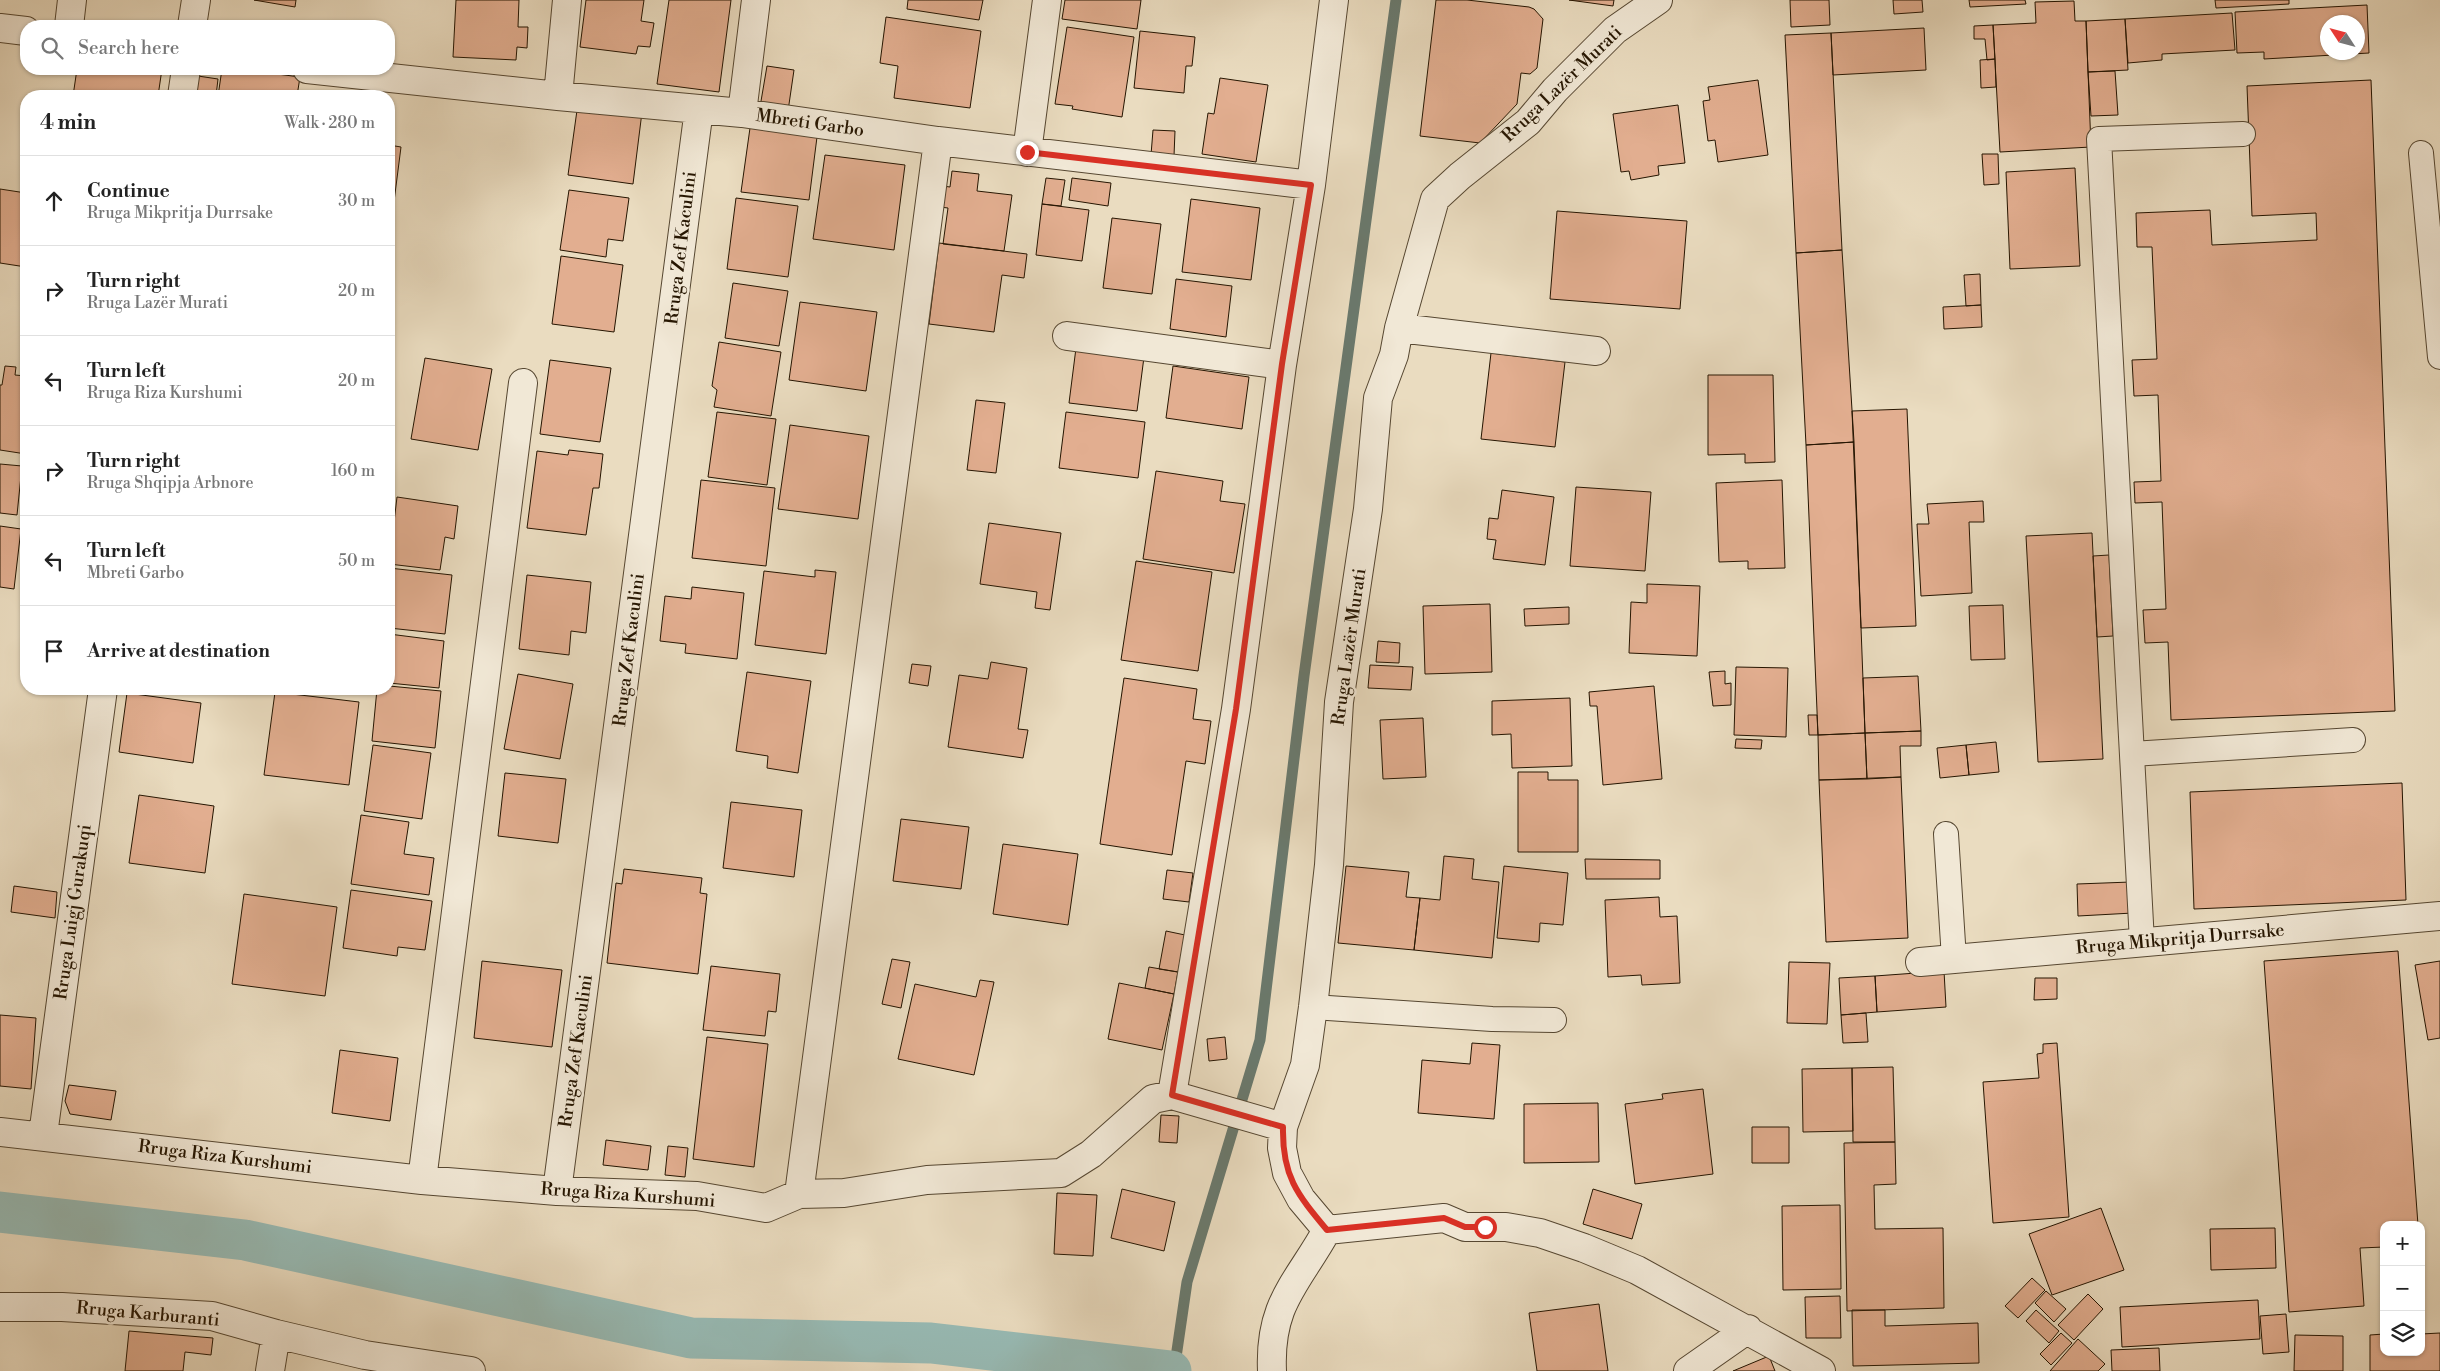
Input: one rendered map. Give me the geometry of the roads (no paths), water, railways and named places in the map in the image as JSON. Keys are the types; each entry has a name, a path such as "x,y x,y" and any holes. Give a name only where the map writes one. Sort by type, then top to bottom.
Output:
{"street":[{"path":"70,20 72,0"},
{"path":"193,20 196,0"},
{"path":"558,96 567,0"},
{"path":"742,113 756,0"},
{"path":"1027,152 1047,0"},
{"path":"1283,1127 1172,1095 1236,709 1282,364 1311,185 1334,0"},
{"name":"Rruga Lazër Murati","path":"1327,1230 1301,1199 1287,1173 1282,1148 1283,1127 1305,1064 1313,1006 1329,865 1339,702 1368,508 1378,398 1394,355 1399,328 1435,199 1460,176 1528,122 1555,90 1615,30 1658,0"},
{"path":"0,28 20,30"},
{"path":"183,90 185,75"},
{"name":"Mbreti Garbo","path":"363,75 742,113 938,141 1311,185"},
{"name":"Rruga Zef Kaculini","path":"557,1191 698,109"},
{"path":"798,1194 938,141"},
{"path":"1399,328 1596,352"},
{"path":"1067,336 1282,364"},
{"path":"422,1180 523,384"},
{"name":"Rruga Luigj Gurakuqi","path":"43,1135 102,695"},
{"name":"Rruga Mikpritja Durrsake","path":"1920,962 2440,916"},
{"name":"Rruga Riza Kurshumi","path":"0,1132 43,1135 422,1180 557,1191 697,1196 766,1208 798,1194 844,1193 927,1180 1060,1173 1091,1154 1154,1099 1172,1095"},
{"path":"1272,1371 1275,1326 1280,1308 1290,1288 1327,1230 1444,1218 1465,1227 1506,1227 1540,1233 1584,1248 1637,1270 1748,1329 1821,1371"},
{"name":"Rruga Karburanti","path":"0,1307 62,1307 212,1316 276,1334 365,1355 472,1371"},
{"path":"1688,1371 1748,1329"},
{"path":"270,1371 276,1334"}],"lane":[{"path":"2142,942 2099,139 2243,134"},
{"path":"2421,153 2440,357"},
{"path":"2132,754 2353,740"},
{"path":"1946,834 1954,959"},
{"path":"1313,1006 1492,1019 1554,1020"}],"waterway":[{"path":"1174,1371 1187,1282 1260,1040 1304,676 1396,0"},
{"path":"0,1212 245,1240 691,1338 931,1343 1171,1371"}]}
